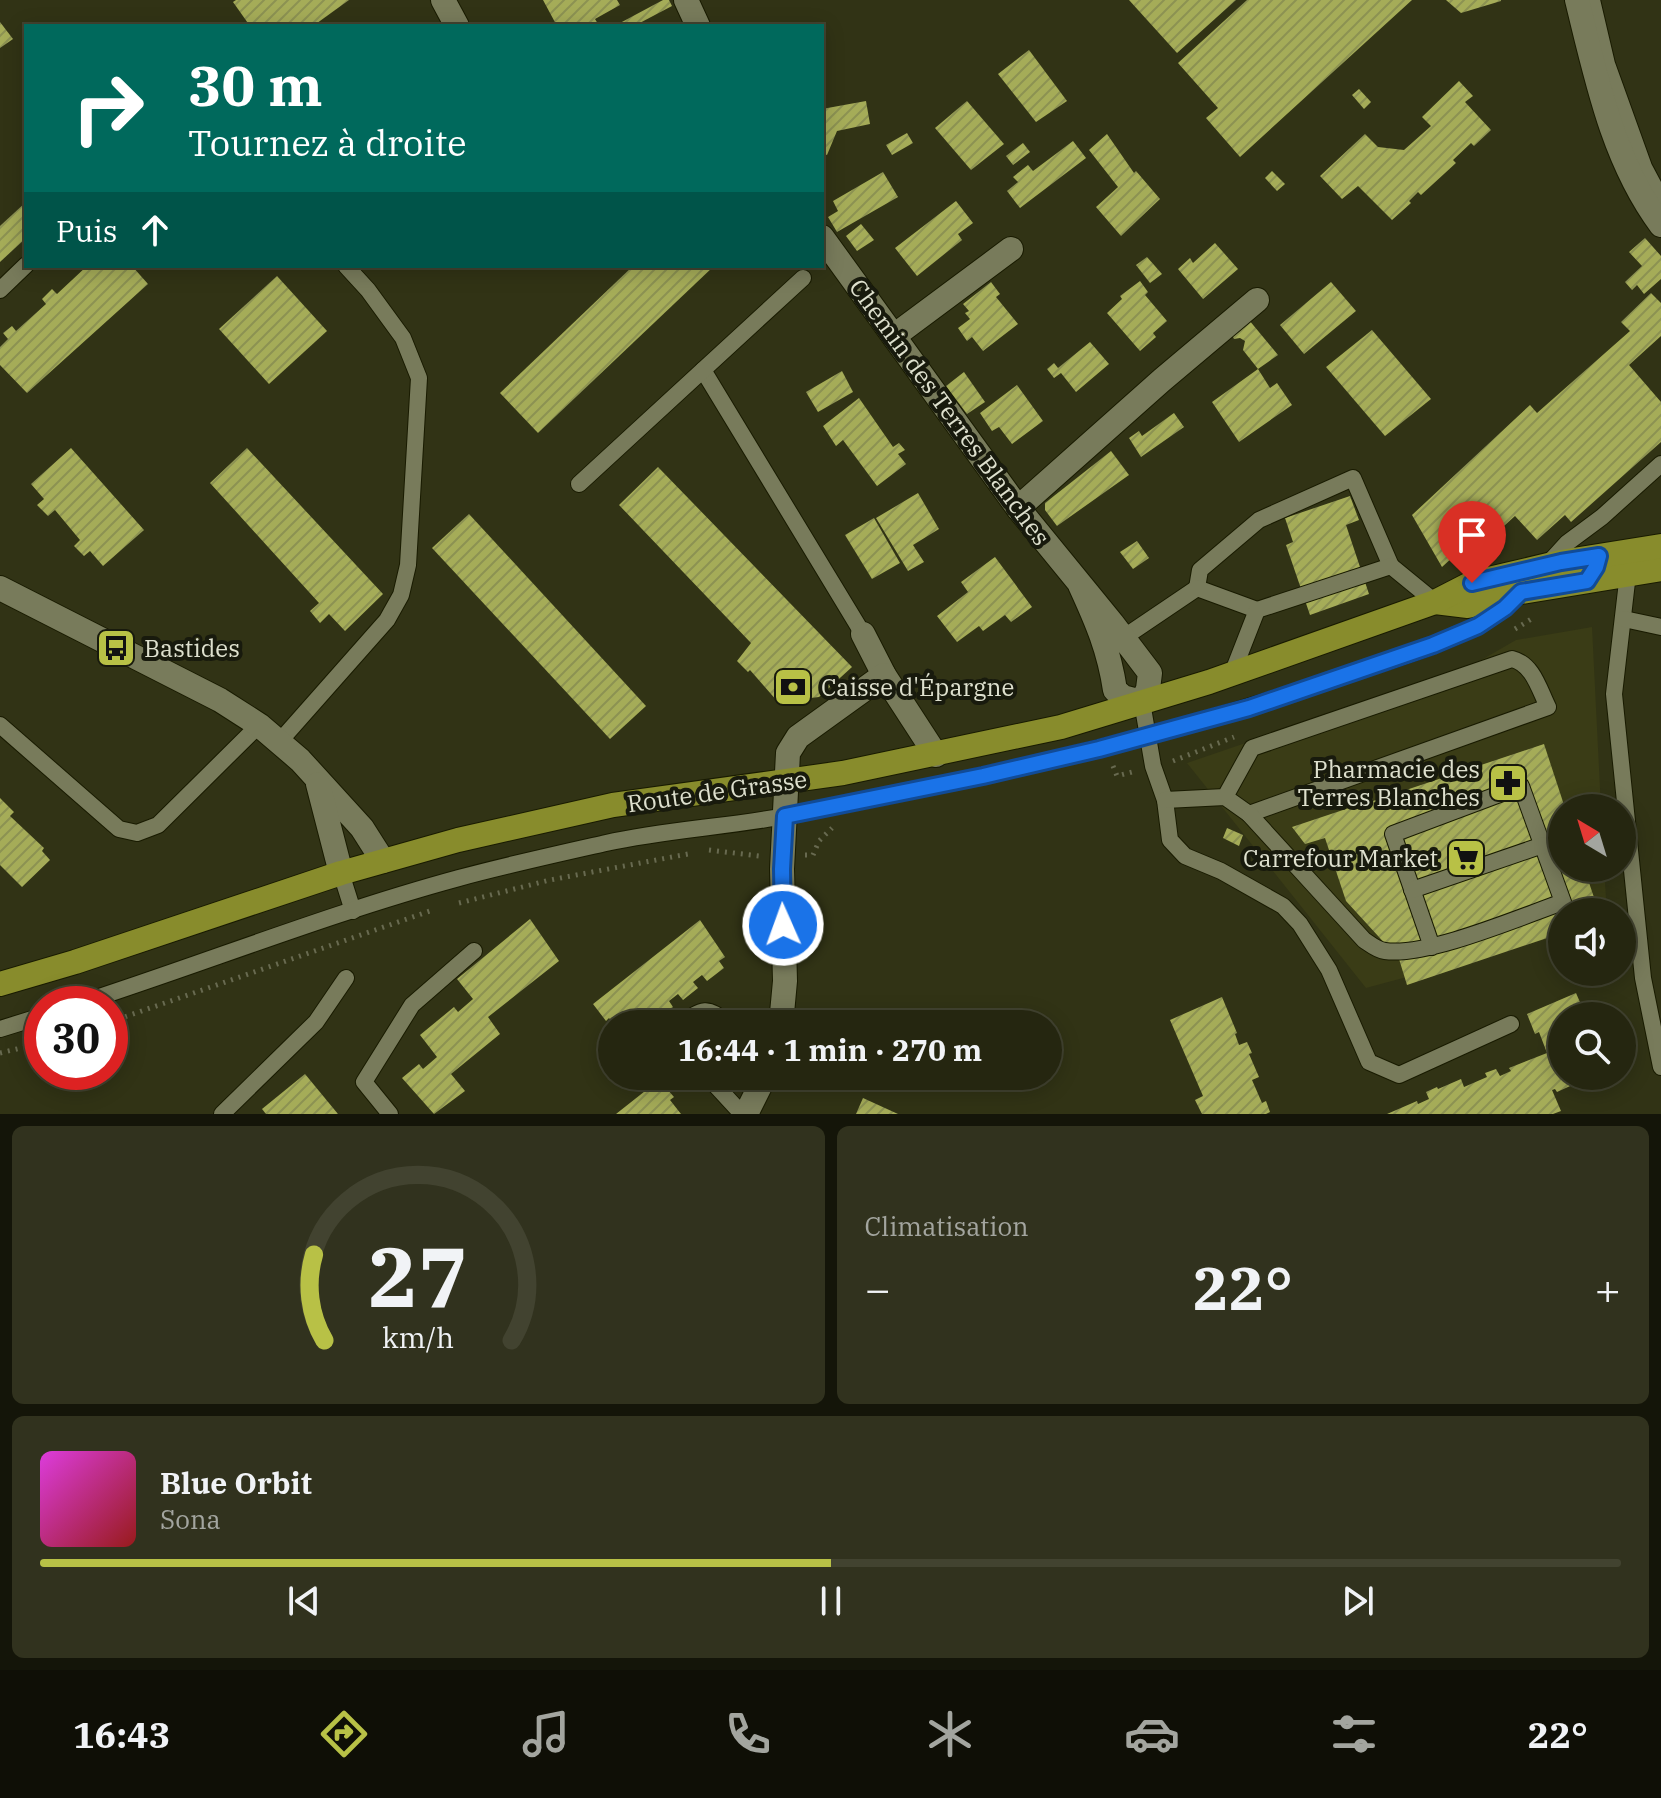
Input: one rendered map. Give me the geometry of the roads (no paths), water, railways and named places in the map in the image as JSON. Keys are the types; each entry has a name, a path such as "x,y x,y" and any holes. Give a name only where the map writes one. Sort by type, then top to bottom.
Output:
{"main road":[{"name":"Route de Grasse","path":"0,984 341,873 526,823 613,805 787,782 936,755 1061,727 1232,674 1435,602 1472,583 1661,546"},
{"name":"Route de Grasse","path":"1435,602 1468,606 1521,592 1661,569"}],"street":[{"path":"443,0 456,24"},
{"path":"686,0 697,24"},
{"path":"1577,0 1593,68 1628,169 1646,205 1661,225"},
{"name":"Chemin des Terres Blanches","path":"824,240 1018,508 1123,638 1150,673 1142,702 1123,697 1115,690 1111,660 1080,585"},
{"path":"894,336 1011,249"},
{"path":"1018,508 1257,300"},
{"path":"0,588 220,700 259,725 280,741 362,828 383,861"},
{"path":"863,634 884,675 936,755"},
{"path":"782,1010 785,981 784,824 788,753 798,737 884,675"},
{"path":"317,782 341,873"},
{"path":"744,1114 757,1090"}],"lane":[{"path":"1592,0 1607,64 1644,167 1661,199"},
{"path":"0,290 24,267"},
{"path":"280,741 387,620 401,595 408,565 419,378 403,338 348,268"},
{"path":"579,484 803,278"},
{"path":"703,370 863,634"},
{"path":"128,987 462,877 609,842 784,824 1147,736 1249,708 1433,645 1478,626 1505,608 1567,543 1602,517 1661,464"},
{"path":"1123,638 1197,588 1200,570 1259,520 1353,478 1391,566 1435,602"},
{"path":"1587,581 1599,556 1602,517"},
{"path":"1661,558 1628,573 1614,694 1643,978 1661,1067"},
{"path":"1197,588 1257,610 1391,566"},
{"path":"1232,674 1257,610"},
{"path":"1624,619 1661,627"},
{"path":"1225,797 1252,748 1512,659 1528,666 1548,707 1249,814"},
{"path":"1142,702 1153,766 1165,800 1170,840 1185,856 1221,871 1274,900 1300,924 1329,970 1369,1062 1399,1075 1511,1024"},
{"path":"0,725 119,829 137,833 158,825 259,725"},
{"path":"1165,800 1225,797 1249,814 1364,940 1382,951 1407,952 1432,947 1563,902 1521,786 1393,834 1432,947"},
{"path":"1412,890 1543,845"},
{"path":"341,873 353,911"},
{"path":"390,1114 364,1082 412,1005 474,951"},
{"path":"222,1114 316,1022 346,978"},
{"path":"0,1029 24,1022"},
{"path":"721,1090 744,1114"}],"place":[{"name":"Bastides","path":"116,648"},
{"name":"Caisse d'Épargne","path":"793,687"},
{"name":"Pharmacie des Terres Blanches","path":"1508,783"},
{"name":"Carrefour Market","path":"1466,858"}]}
